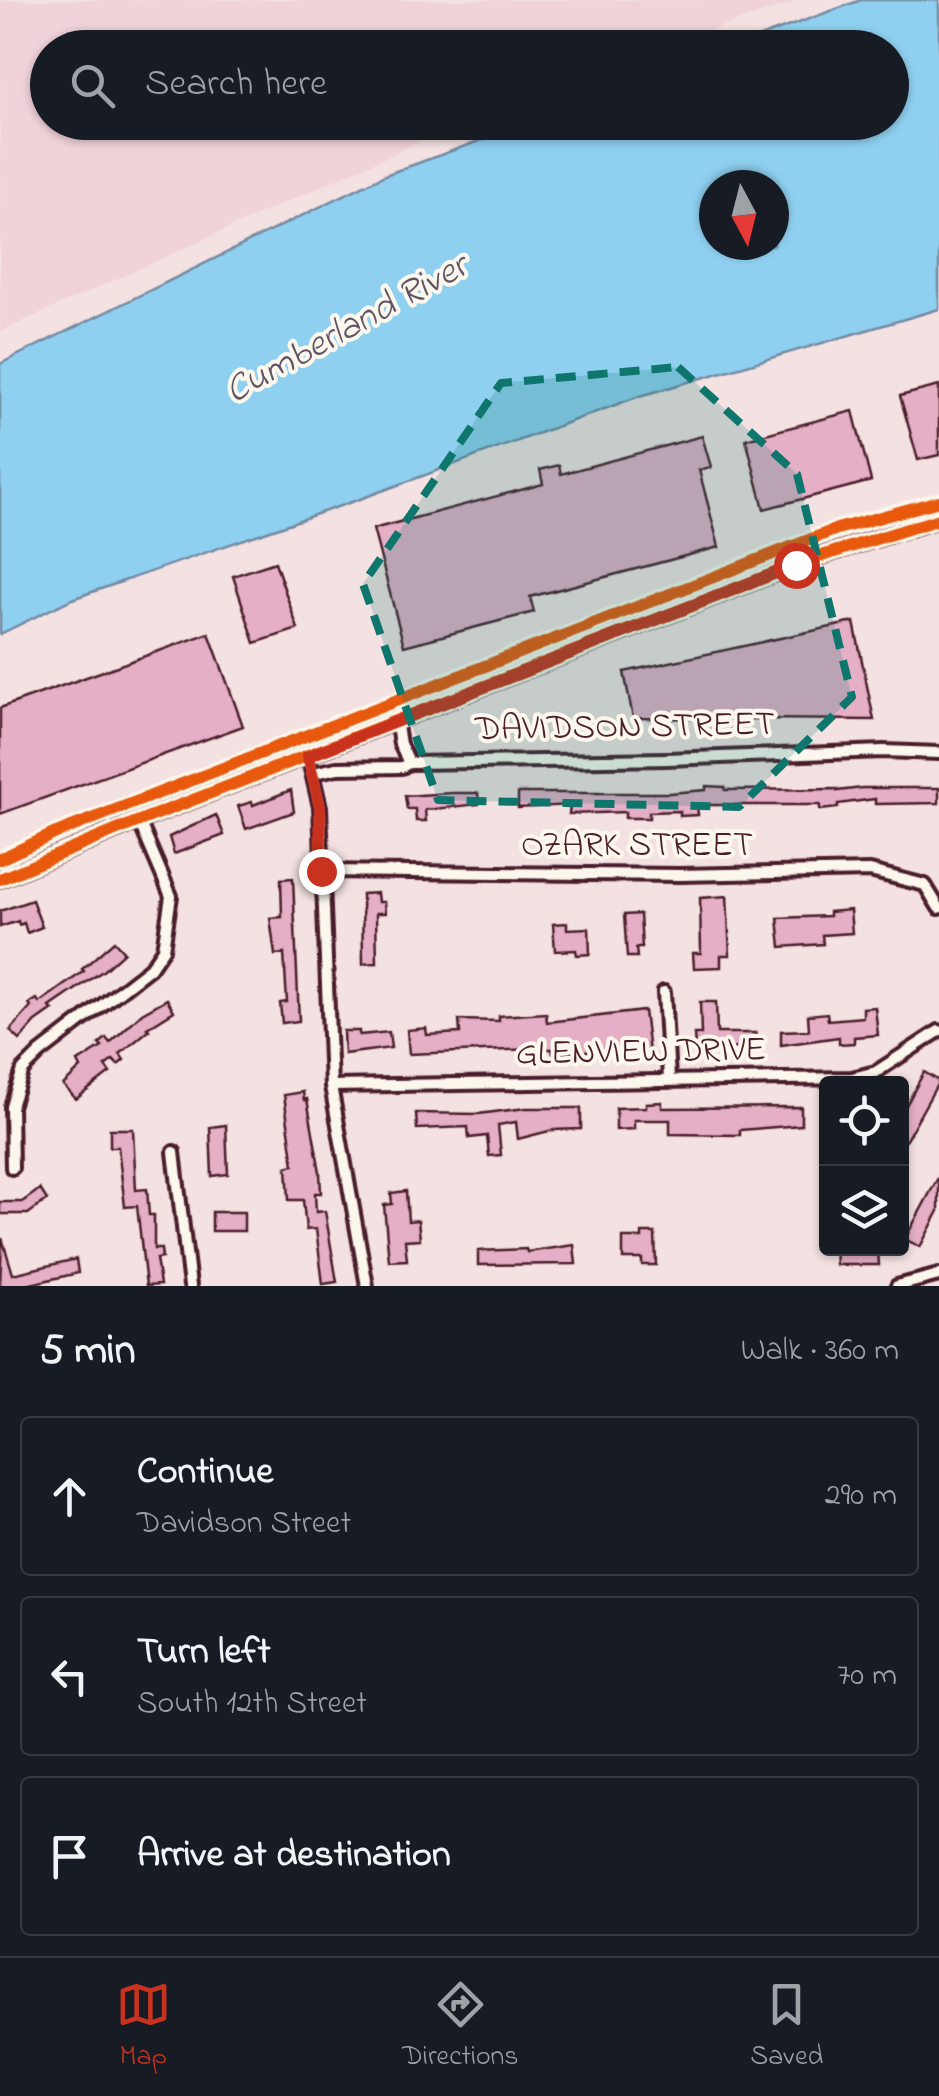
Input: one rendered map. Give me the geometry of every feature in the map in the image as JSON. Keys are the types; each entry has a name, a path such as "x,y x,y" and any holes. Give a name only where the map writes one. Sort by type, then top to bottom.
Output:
{"street":[{"name":"DAVIDSON STREET","path":"0,879 850,544 939,519"},
{"path":"396,720 400,744 409,763"},
{"name":"DAVIDSON STREET","path":"314,774 336,768 402,767 409,763 666,759 884,750 939,753"},
{"path":"308,756 320,807 331,1086 367,1286"},
{"path":"12,1168 11,1106 24,1070 40,1053 150,968 162,949 171,896 139,821"},
{"name":"OZARK STREET","path":"321,871 680,875 870,871 925,885 939,908"},
{"path":"664,992 669,1080"},
{"name":"GLENVIEW DRIVE","path":"331,1086 864,1076 939,1031"},
{"path":"174,1152 190,1286"},
{"path":"897,1286 939,1275"}],"highlighted area":[{"path":"678,367 797,474 852,697 739,807 438,800 363,584 501,383"}],"shaded area":[{"path":"0,0 791,0 792,3 712,30 30,30 30,140 423,140 0,332"}],"water":[{"name":"Cumberland River","path":"861,0 939,0 939,309 637,397 72,599 0,634 0,364 385,175 482,140 909,140 909,30 779,30"}],"building":[{"path":"939,386 939,455 918,460 900,396"},
{"path":"853,411 871,481 764,509 746,439"},
{"path":"702,436 711,467 699,470 719,547 530,597 534,612 404,646 373,529 543,484 540,470 559,465 561,474"},
{"path":"275,562 298,629 255,643 233,576"},
{"path":"854,622 874,720 633,718 624,672"},
{"path":"209,633 243,726 0,814 0,708"},
{"path":"706,786 725,790 837,791 939,788 939,803 875,804 875,799 820,810 820,805 697,805 698,815 649,812 649,818 625,818 625,812 569,814 570,805 518,808 518,793 669,793 706,790"},
{"path":"291,790 294,812 246,829 238,806 252,802 253,805"},
{"path":"478,793 479,804 425,810 426,821 416,821 415,809 407,809 405,796"},
{"path":"216,815 224,835 174,854 169,837"},
{"path":"293,878 299,1021 282,1023 280,1003 287,1002 284,954 275,955 270,918 282,917 281,879"},
{"path":"377,893 378,902 384,902 385,913 376,913 377,963 363,964 362,894"},
{"path":"727,896 730,955 721,955 721,967 694,968 693,953 701,953 700,898"},
{"path":"32,900 42,927 27,933 24,923 19,925 18,921 0,927 0,911"},
{"path":"850,910 852,933 822,935 823,944 781,947 778,918 829,916 829,912"},
{"path":"640,914 642,948 636,948 637,957 627,957 624,915"},
{"path":"567,923 567,929 589,928 590,954 555,951 553,924"},
{"path":"114,941 124,952 104,970 50,1007 53,1010 20,1040 10,1031 31,1007 29,1004 37,999 39,1003 84,971"},
{"path":"167,999 174,1011 147,1028 120,1054 124,1060 118,1065 113,1060 105,1066 110,1073 76,1099 63,1085 81,1068 78,1062 102,1047 99,1044 106,1038 110,1043 142,1013"},
{"path":"700,1002 716,1002 717,1033 756,1033 756,1048 695,1049 694,1034 701,1034"},
{"path":"875,1007 878,1035 854,1037 854,1043 839,1044 839,1037 781,1045 781,1031 809,1030 808,1015 827,1013 828,1020 863,1017 863,1008"},
{"path":"644,1011 649,1052 613,1053 613,1049 553,1054 552,1049 535,1049 409,1054 407,1030 426,1028 427,1035 460,1033 459,1020 499,1021 499,1016 546,1013 547,1022"},
{"path":"343,1031 359,1031 359,1035 389,1032 391,1048 344,1054"},
{"path":"924,1072 939,1081 909,1135 909,1100"},
{"path":"303,1092 320,1172 321,1193 315,1193 316,1212 325,1211 337,1282 323,1284 316,1229 306,1230 303,1200 289,1200 287,1167 294,1165 284,1095"},
{"path":"662,1102 662,1108 801,1107 801,1125 740,1130 740,1135 670,1134 670,1120 634,1120 634,1129 616,1130 616,1108"},
{"path":"526,1108 581,1108 581,1129 553,1130 518,1139 516,1122 498,1125 501,1155 489,1156 487,1136 469,1138 468,1127 417,1129 416,1113 478,1114"},
{"path":"226,1125 228,1174 212,1176 210,1127"},
{"path":"110,1129 133,1129 136,1190 147,1189 149,1215 154,1215 154,1249 161,1249 162,1258 156,1259 160,1285 146,1286 137,1206 125,1207 118,1147 110,1147"},
{"path":"939,1176 939,1211 920,1247 909,1241 909,1232"},
{"path":"40,1189 47,1200 28,1214 0,1214 0,1202 22,1202"},
{"path":"406,1191 408,1221 418,1220 420,1239 405,1240 407,1260 389,1261 384,1205 392,1204 391,1193"},
{"path":"212,1212 244,1212 244,1231 212,1231"},
{"path":"642,1233 655,1233 656,1265 642,1265 642,1259 623,1259 623,1238 642,1238"},
{"path":"2,1238 13,1274 76,1259 78,1273 22,1286 0,1286"},
{"path":"574,1245 576,1264 478,1265 478,1251 527,1252"},
{"path":"835,1256 878,1256 879,1265 836,1265"}],"cycle path":[{"path":"0,859 56,833 837,529 939,501"},
{"path":"0,879 809,560 939,519"}],"route":[{"path":"321,871 320,807 308,756 796,565"}]}
